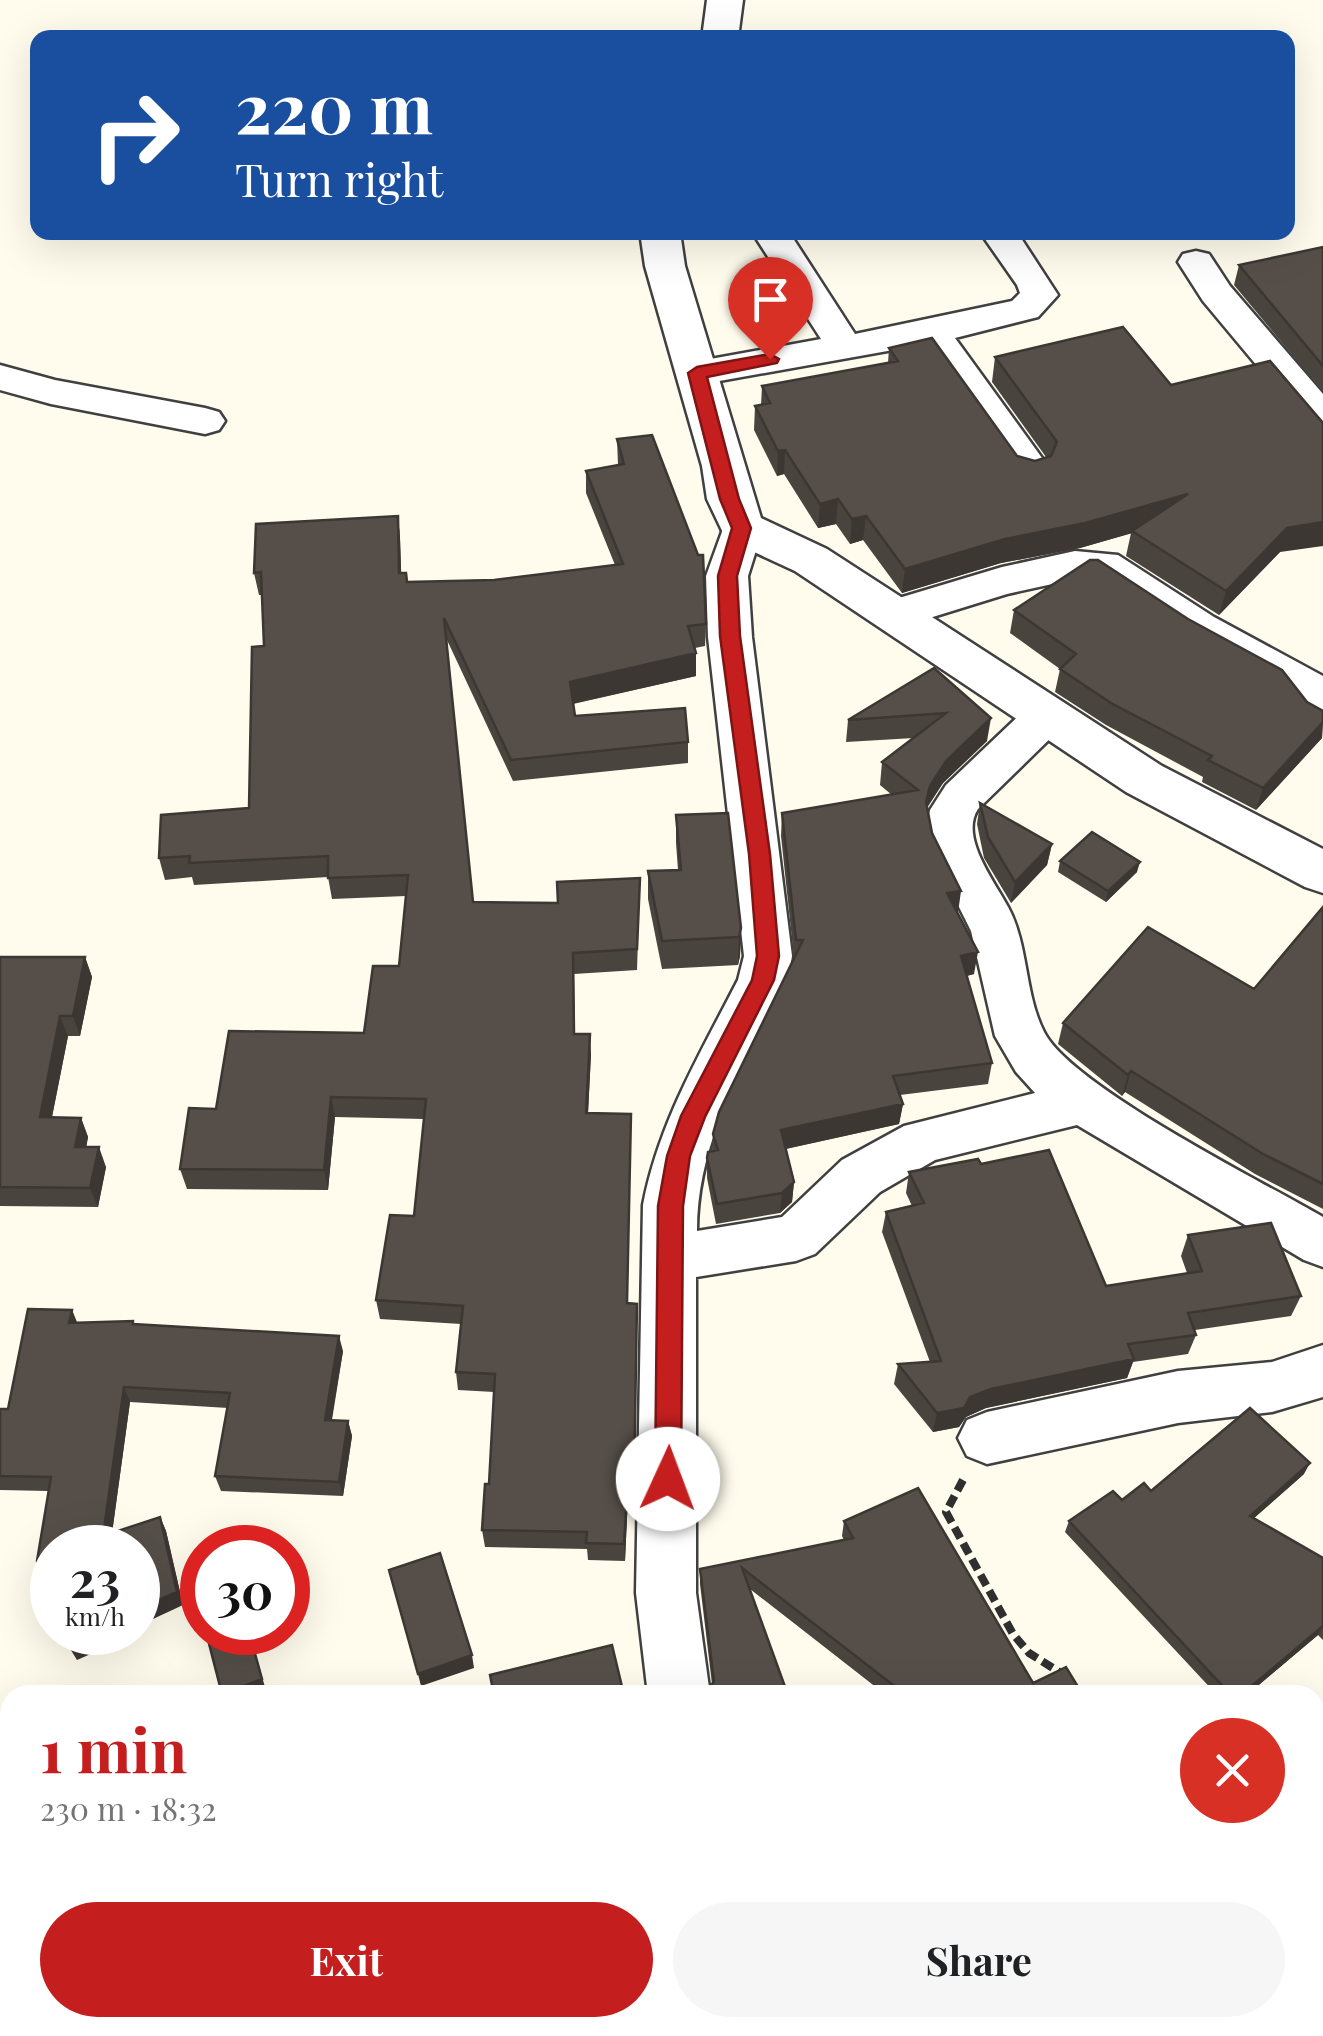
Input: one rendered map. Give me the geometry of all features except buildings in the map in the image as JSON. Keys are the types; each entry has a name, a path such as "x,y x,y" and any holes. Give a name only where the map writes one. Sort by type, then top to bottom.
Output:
{"street":[{"path":"721,30 724,0"},
{"path":"661,240 730,499 742,528 727,576 730,636 760,854 768,956 763,980 693,1116 678,1156 670,1206 666,1593 678,1685"},
{"path":"775,240 844,346"},
{"path":"697,373 931,332 1026,309 1039,295 1036,284 1004,240"},
{"path":"1196,262 1216,292 1323,419"},
{"path":"931,332 1030,469"},
{"path":"0,377 51,392 205,421"},
{"path":"742,528 811,560 1144,779 1323,873"},
{"path":"894,614 1046,571 1102,565 1199,628 1323,696"},
{"path":"1046,716 962,797 950,812 949,823 962,870 997,934 1012,1016 1027,1048 1047,1075 1084,1103 1323,1244"},
{"path":"671,1258 796,1238 862,1176 922,1141 1084,1103"},
{"path":"987,1438 1176,1398 1280,1385 1323,1370"}],"path":[{"path":"987,1438 946,1512 991,1597 1028,1652 1058,1667 1070,1681"}],"route":[{"path":"668,1479 672,1343 670,1206 678,1156 693,1116 763,980 768,956 760,854 730,636 727,576 742,528 730,499 697,373 770,359"}]}
